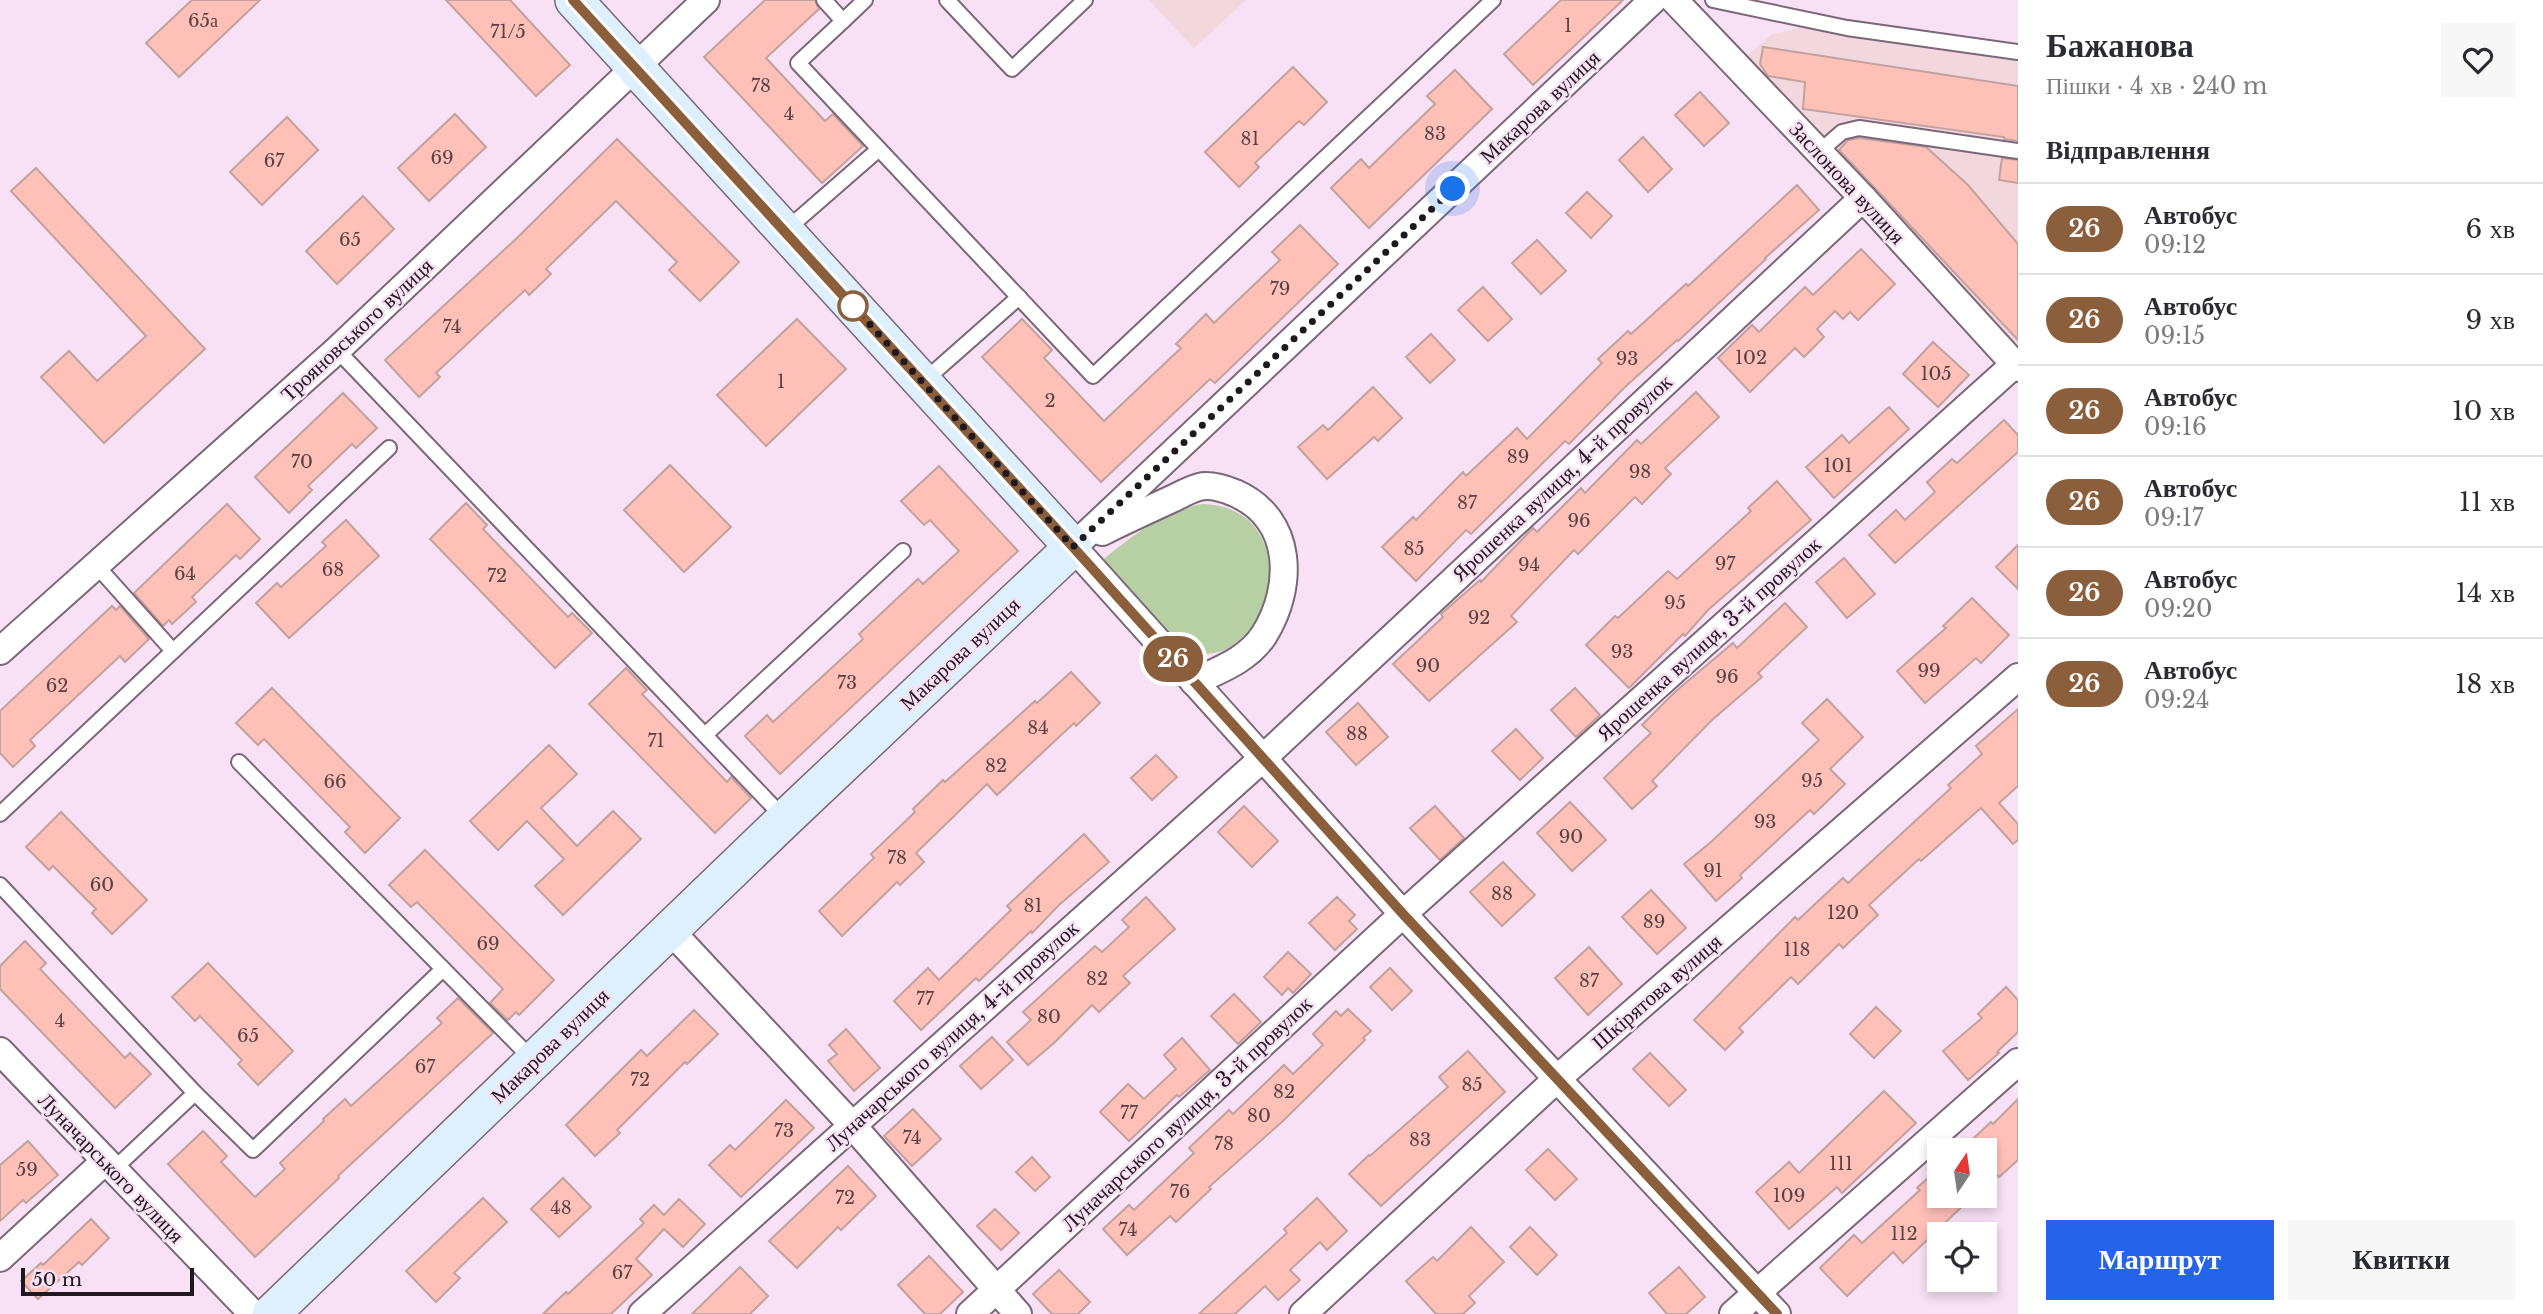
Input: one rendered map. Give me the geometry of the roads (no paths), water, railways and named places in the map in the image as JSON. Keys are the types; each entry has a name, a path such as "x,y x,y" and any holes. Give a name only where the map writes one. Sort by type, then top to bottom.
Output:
{"street":[{"path":"573,0 1073,547 1403,914 1559,1077 1777,1314"},
{"name":"Трояновського вулиця","path":"0,652 337,350 706,0"},
{"name":"Макарова вулиця","path":"271,1314 785,819 1653,0"},
{"name":"Заслонова вулиця","path":"1674,0 1863,198 2017,366"},
{"name":"Ярошенка вулиця, 4-й провулок","path":"1262,759 1863,198"},
{"name":"Ярошенка вулиця, 3-й провулок","path":"1403,914 2017,366"},
{"path":"1073,547 1200,486 1225,489 1245,498 1265,514 1277,534 1285,558 1284,583 1277,609 1263,636 1247,654 1194,682"},
{"name":"Шкірятова вулиця","path":"1303,1314 1559,1077 2018,677"},
{"name":"Луначарського вулиця, 4-й провулок","path":"642,1314 1262,759"},
{"name":"Луначарського вулиця, 3-й провулок","path":"970,1314 1403,914"},
{"path":"670,930 852,1125 1018,1314"},
{"name":"Луначарського вулиця","path":"0,1051 253,1314"},
{"path":"1733,1314 2018,1062"},
{"path":"0,1258 108,1166"}],"lane":[{"path":"824,0 843,20"},
{"path":"865,0 798,63 1094,376 1493,0"},
{"path":"947,0 1012,69 1085,0"},
{"path":"1713,0 1847,28 2018,52"},
{"path":"1819,152 1842,132 1859,128 2018,151"},
{"path":"785,231 879,149"},
{"path":"923,382 1019,297"},
{"path":"337,350 785,819"},
{"path":"0,814 389,448"},
{"path":"705,735 903,551"},
{"path":"96,565 173,651"},
{"path":"239,762 534,1061"},
{"path":"0,885 195,1093 253,1150 443,970"},
{"path":"108,1166 195,1093"}]}
